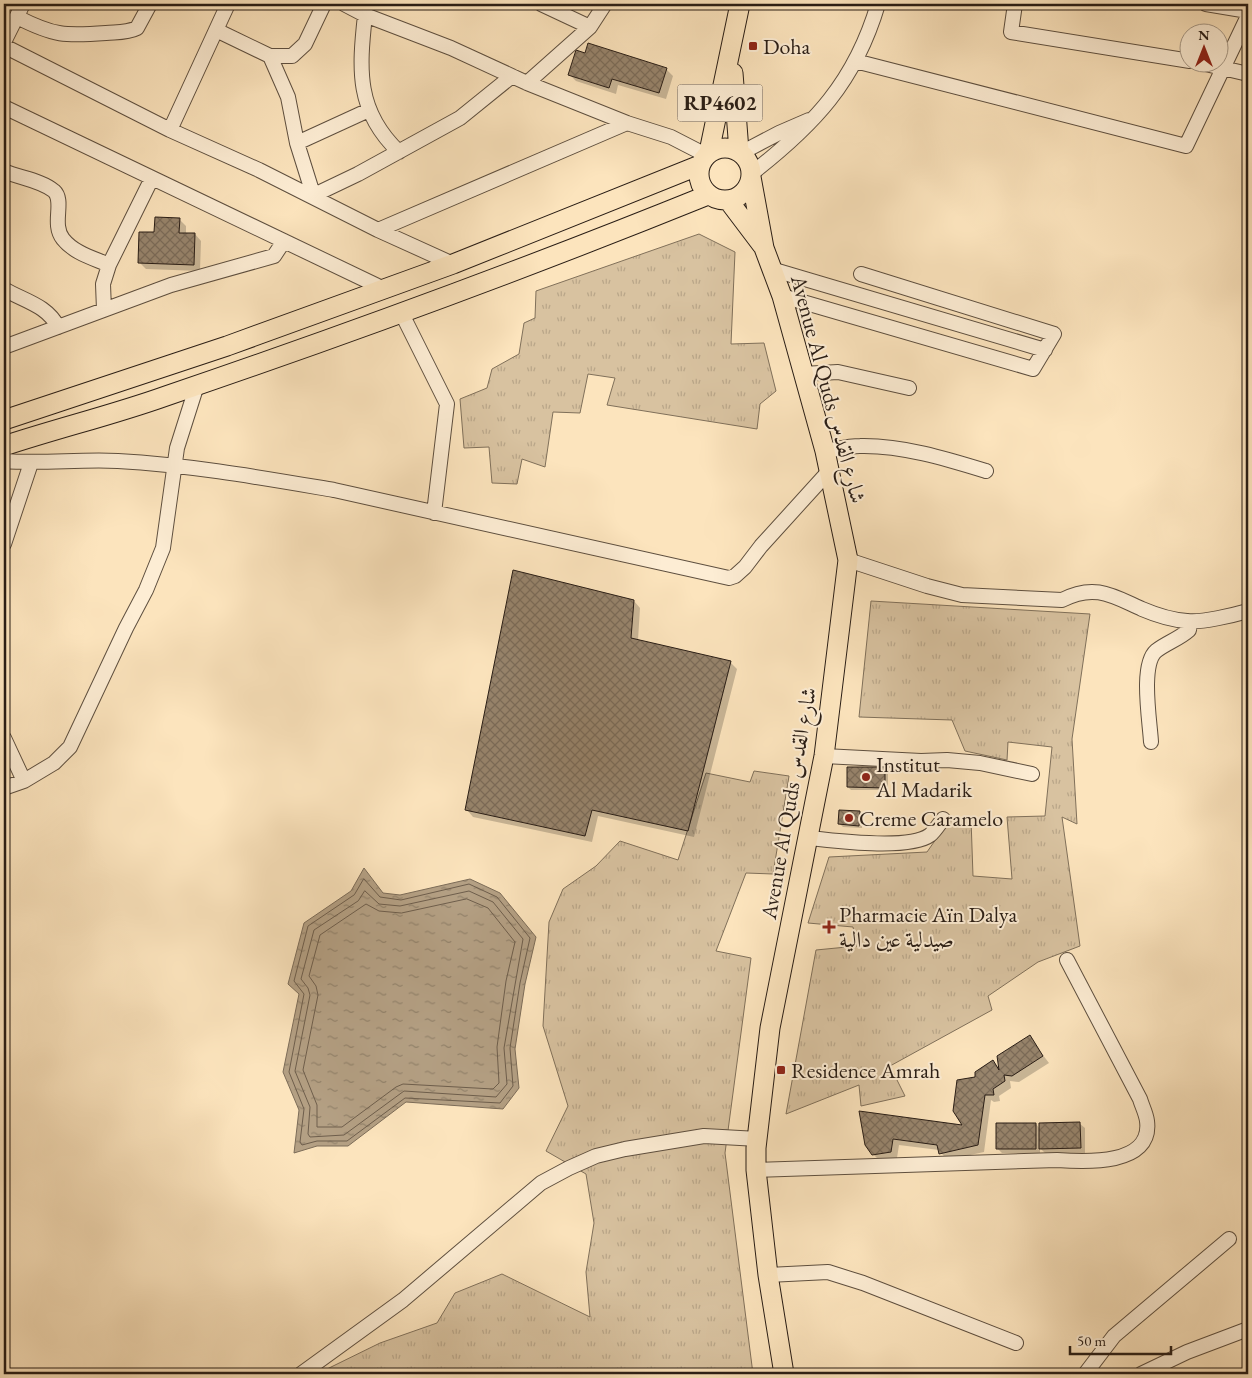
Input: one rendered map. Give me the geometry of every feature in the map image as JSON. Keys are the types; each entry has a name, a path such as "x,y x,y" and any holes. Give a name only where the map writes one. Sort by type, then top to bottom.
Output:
{"main road":[{"name":"RP4602","path":"708,194 701,186 698,176 705,157 731,55 740,4"},
{"name":"RP4602","path":"731,55 740,152"},
{"name":"RP4602","path":"705,157 719,148 729,148 740,152 749,162 751,176"},
{"path":"4,420 210,352 382,288 453,264 705,157"},
{"path":"4,446 198,385 401,312 708,194 714,198 728,200 739,196 747,188 751,176"},
{"name":"Avenue Al Quds شارع القدس","path":"751,176 764,248 782,296 825,451 848,560 824,756 810,838 770,1028 758,1139 756,1170 768,1275 784,1374"},
{"name":"Avenue Al Quds شارع القدس","path":"728,200 764,248"}],"street":[{"path":"4,42 23,4"},
{"path":"17,17 44,31 66,36 126,32 136,28 150,4"},
{"path":"170,130 228,4"},
{"path":"216,30 270,56 292,56 299,51 313,30 324,4"},
{"path":"344,4 365,15 451,48 527,83 627,123 671,137 705,157"},
{"path":"540,4 590,27"},
{"path":"527,83 590,27 605,4"},
{"path":"751,176 779,153 817,117 855,61 869,33 878,4"},
{"path":"1015,4 1010,32 1180,59"},
{"path":"1206,4 1248,11"},
{"path":"365,15 362,62 365,100 386,140 399,152"},
{"path":"1230,54 1248,16"},
{"path":"4,46 170,130 313,195 378,230 453,264"},
{"path":"270,56 288,97 297,143 313,195"},
{"path":"855,61 1186,146 1222,72"},
{"path":"1230,69 1248,74"},
{"path":"313,195 358,174 460,118 512,76"},
{"path":"4,107 382,288"},
{"path":"297,143 369,110"},
{"path":"740,152 817,117"},
{"path":"378,230 627,123"},
{"path":"4,171 53,191 58,199 57,227 63,239 87,256 109,265"},
{"path":"104,310 103,284 109,265 152,178"},
{"path":"4,347 171,285 274,256 284,242"},
{"path":"771,269 1045,350"},
{"path":"782,296 1033,369 1054,334 861,274"},
{"path":"4,289 35,304 52,315 58,327"},
{"path":"401,312 447,404 434,513"},
{"path":"803,374 838,372 909,388"},
{"path":"4,788 24,781 54,763 70,747 146,590 166,533 174,467 198,385"},
{"path":"825,451 860,446 889,448 947,459 986,470"},
{"path":"4,461 32,463 90,460 174,467 334,490 729,578 745,567 774,531 830,470"},
{"path":"4,544 32,463"},
{"path":"848,560 927,586 962,595 1062,600 1074,595 1108,593 1143,610 1190,622 1230,616 1248,611"},
{"path":"1151,742 1148,667 1155,652 1181,637 1189,630 1190,622"},
{"path":"4,738 24,781"},
{"path":"824,756 971,762 1032,774"},
{"path":"810,838 846,843 915,841 930,835 943,820"},
{"path":"756,1170 1057,1160 1087,1162 1130,1154 1141,1145 1146,1136 1147,1119 1140,1099 1067,960"},
{"path":"301,1374 403,1300 541,1183 569,1168 596,1156 625,1149 704,1136 758,1139"},
{"path":"1085,1374 1114,1336 1229,1239"},
{"path":"768,1275 828,1272 863,1283 1016,1343"},
{"path":"1141,1374 1187,1352 1248,1329"}],"green space":[{"path":"699,234 735,252 731,344 764,343 776,391 760,404 757,429 607,405 615,378 588,374 580,413 553,412 545,467 522,459 517,484 492,483 489,447 464,448 460,399 487,388 492,369 519,354 524,323 535,318 536,291"},
{"path":"871,601 1090,614 1072,739 1077,824 1062,817 1080,946 1038,962 988,996 992,1010 890,1066 905,1096 861,1106 859,1085 786,1114 816,950 857,946 853,927 808,923 829,857 927,852 950,819 971,819 973,876 1012,879 1007,817 1045,816 1052,747 1008,742 1007,760 965,751 952,720 859,717"},
{"path":"754,771 789,776 773,874 746,873 716,951 751,958 725,1153 753,1374 321,1374 327,1369 380,1343 437,1323 455,1293 502,1274 590,1317 586,1272 594,1223 586,1174 546,1151 568,1106 543,1026 549,922 563,889 596,866 620,841 678,860 706,773 750,782"}],"water":[{"path":"364,868 383,893 400,895 470,879 500,893 536,937 525,984 515,1049 519,1088 503,1109 406,1102 348,1146 317,1146 294,1153 299,1110 283,1072 299,994 288,984 304,923 351,891"}],"building":[{"path":"588,43 667,68 659,93 612,79 609,88 568,75 576,50 585,53"},
{"path":"155,217 180,218 179,233 195,233 194,265 138,263 139,232 154,232"},
{"path":"513,570 634,600 631,638 731,661 688,831 592,810 585,836 465,810"},
{"name":"Institut Al Madarik","path":"847,767 885,767 885,788 847,787"},
{"name":"Creme Caramelo","path":"839,810 860,811 859,826 838,824"},
{"path":"1030,1035 1043,1056 1012,1076 1004,1075 1005,1081 993,1089 994,1095 985,1095 978,1145 939,1154 937,1145 893,1139 891,1152 872,1155 865,1145 859,1111 962,1125 953,1111 957,1080 975,1077 975,1072 993,1060 999,1070 997,1056"},
{"path":"1080,1122 1081,1148 1039,1149 1039,1123"},
{"path":"996,1123 1036,1123 1036,1149 996,1149"}],"place":[{"name":"Doha","path":"753,46"},
{"name":"Institut Al Madarik","path":"866,777"},
{"name":"Creme Caramelo","path":"849,818"},
{"name":"Pharmacie Aïn Dalya صيدلية عين دالية","path":"829,927"},
{"name":"Residence Amrah","path":"781,1070"}]}
